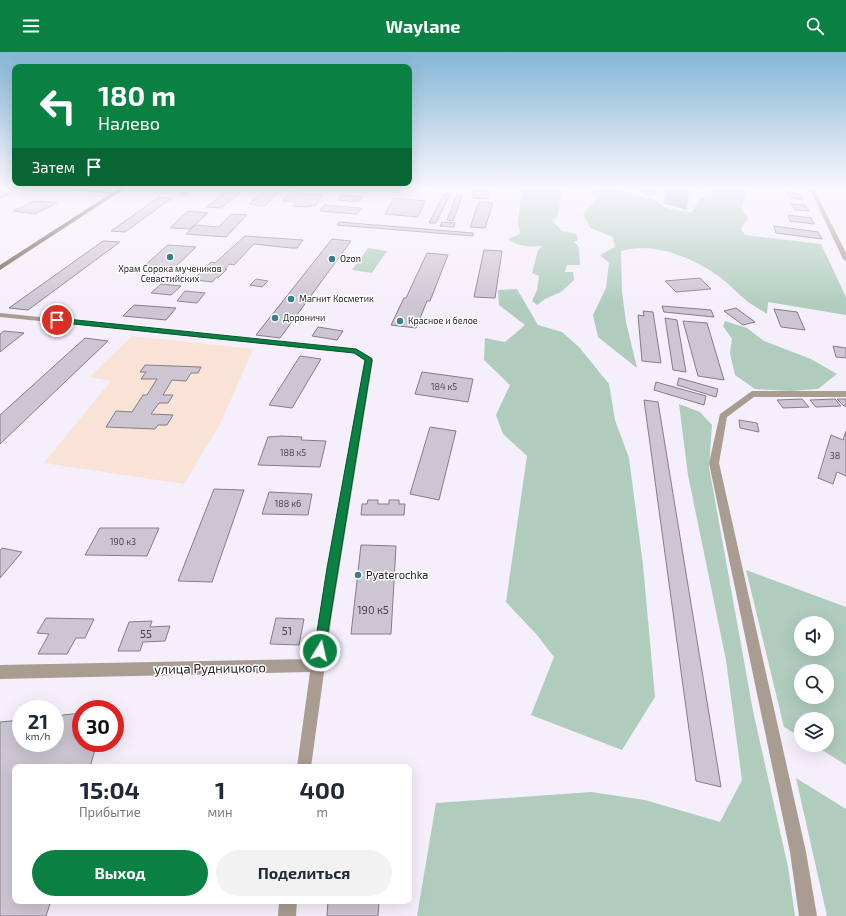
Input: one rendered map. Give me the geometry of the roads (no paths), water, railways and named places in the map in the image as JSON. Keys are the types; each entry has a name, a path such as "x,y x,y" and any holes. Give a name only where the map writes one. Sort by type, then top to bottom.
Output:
{"main road":[{"path":"0,268 63,227"}],"street":[{"path":"831,227 846,259"},
{"path":"0,315 356,351 368,360 332,568 304,764"},
{"path":"808,916 798,852 714,463 723,416 752,394 846,394"},
{"name":"улица Рудницкого","path":"0,672 318,665"},
{"path":"287,916 288,904"}],"place":[{"name":"Храм Сорока мучеников Севастийских","path":"170,257"},
{"name":"Ozon","path":"332,259"},
{"name":"Магнит Косметик","path":"291,299"},
{"name":"Дороничи","path":"275,318"},
{"name":"Красное и белое","path":"400,321"},
{"name":"Pyaterochka","path":"358,575"}]}
